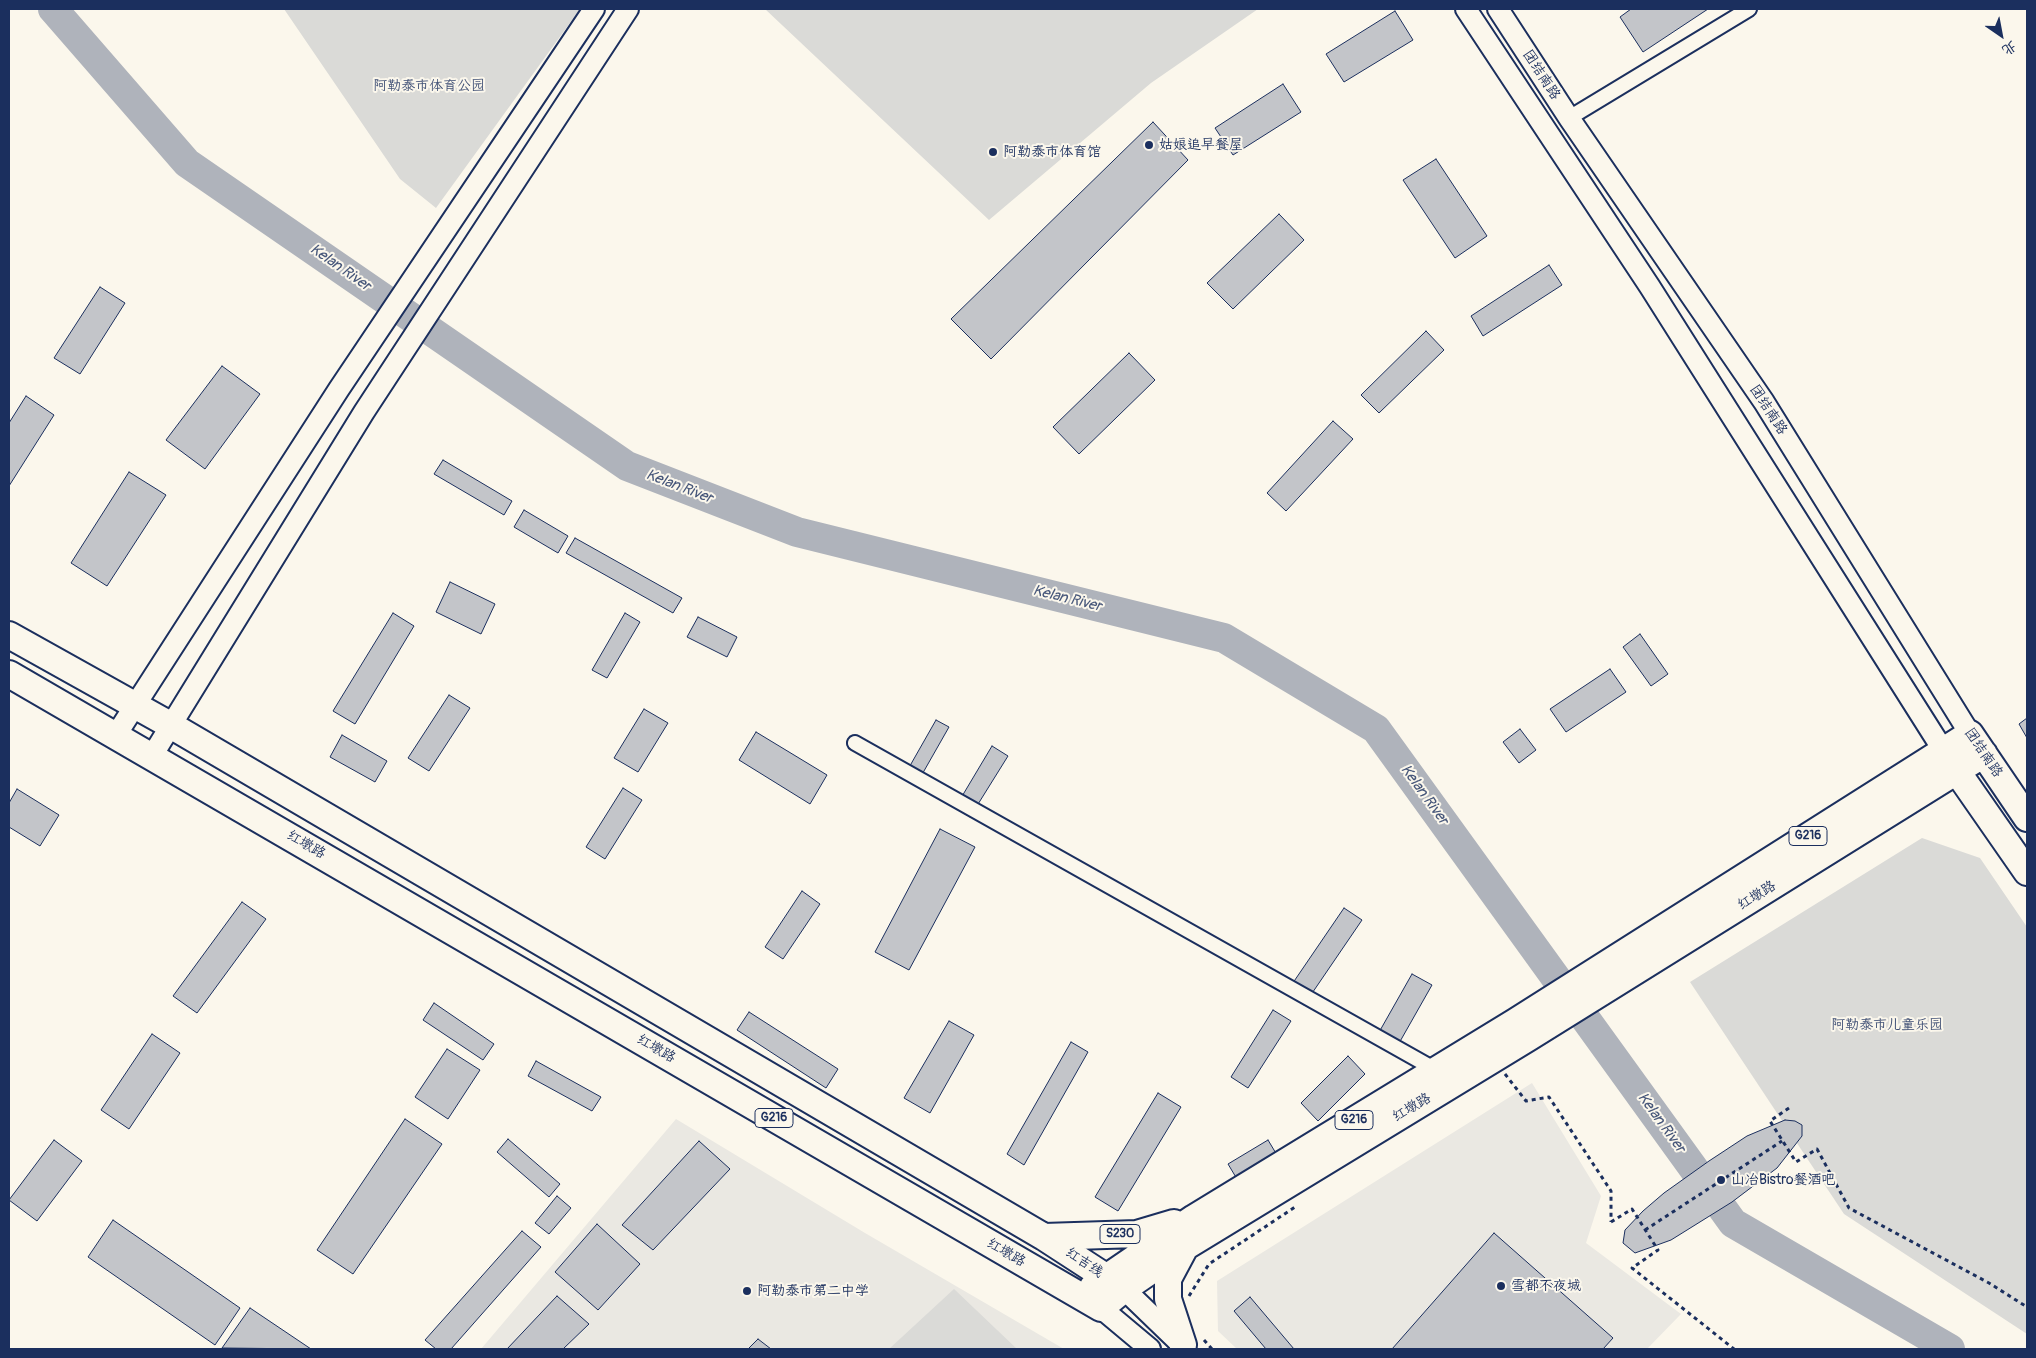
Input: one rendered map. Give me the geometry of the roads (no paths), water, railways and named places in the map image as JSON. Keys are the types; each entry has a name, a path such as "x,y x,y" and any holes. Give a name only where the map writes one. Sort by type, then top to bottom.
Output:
{"highway":[{"name":"G216","path":"9,635 172,726 1044,1236"},
{"name":"红墩路","path":"9,674 1090,1302"},
{"name":"红墩路","path":"1658,945 1943,750 1977,744"},
{"name":"红墩路","path":"1115,1284 1185,1247 1522,1030 1658,945 1957,772 1977,744"},
{"name":"团结南路","path":"1977,744 2027,818"},
{"path":"1943,750 2027,872"},
{"name":"红墩路","path":"1194,1218 1436,1070 1522,1030"},
{"path":"1090,1302 1115,1284 1194,1218"},
{"name":"S230","path":"1044,1236 1137,1234 1194,1218"},
{"name":"红吉线","path":"1044,1236 1115,1284"},
{"path":"1185,1247 1168,1279 1168,1299 1190,1343"}],"main road":[{"path":"116,735 340,388 594,9"},
{"path":"152,756 364,412 628,9"},
{"path":"1466,9 1650,288 1943,750"},
{"name":"团结南路","path":"1498,9 1569,118 1764,402 1977,744"},
{"path":"1115,1284 1190,1343"},
{"path":"1090,1302 1150,1349"}],"street":[{"path":"1569,118 1750,9"},
{"path":"855,743 1436,1070"}],"waterway":[{"name":"Kelan River","path":"53,9 187,163 627,466 797,532 1224,638 1376,729 1733,1223 1950,1349"}],"place":[{"name":"姑娘追早餐屋","path":"1149,145"},
{"name":"阿勒泰市体育馆","path":"993,152"},
{"name":"山冶Bistro餐酒吧","path":"1721,1180"},
{"name":"雪都不夜城","path":"1501,1286"},
{"name":"阿勒泰市第二中学","path":"747,1291"}],"park label":[{"name":"阿勒泰市体育公园","path":"429,86"},
{"name":"阿勒泰市儿童乐园","path":"1887,1025"}]}
